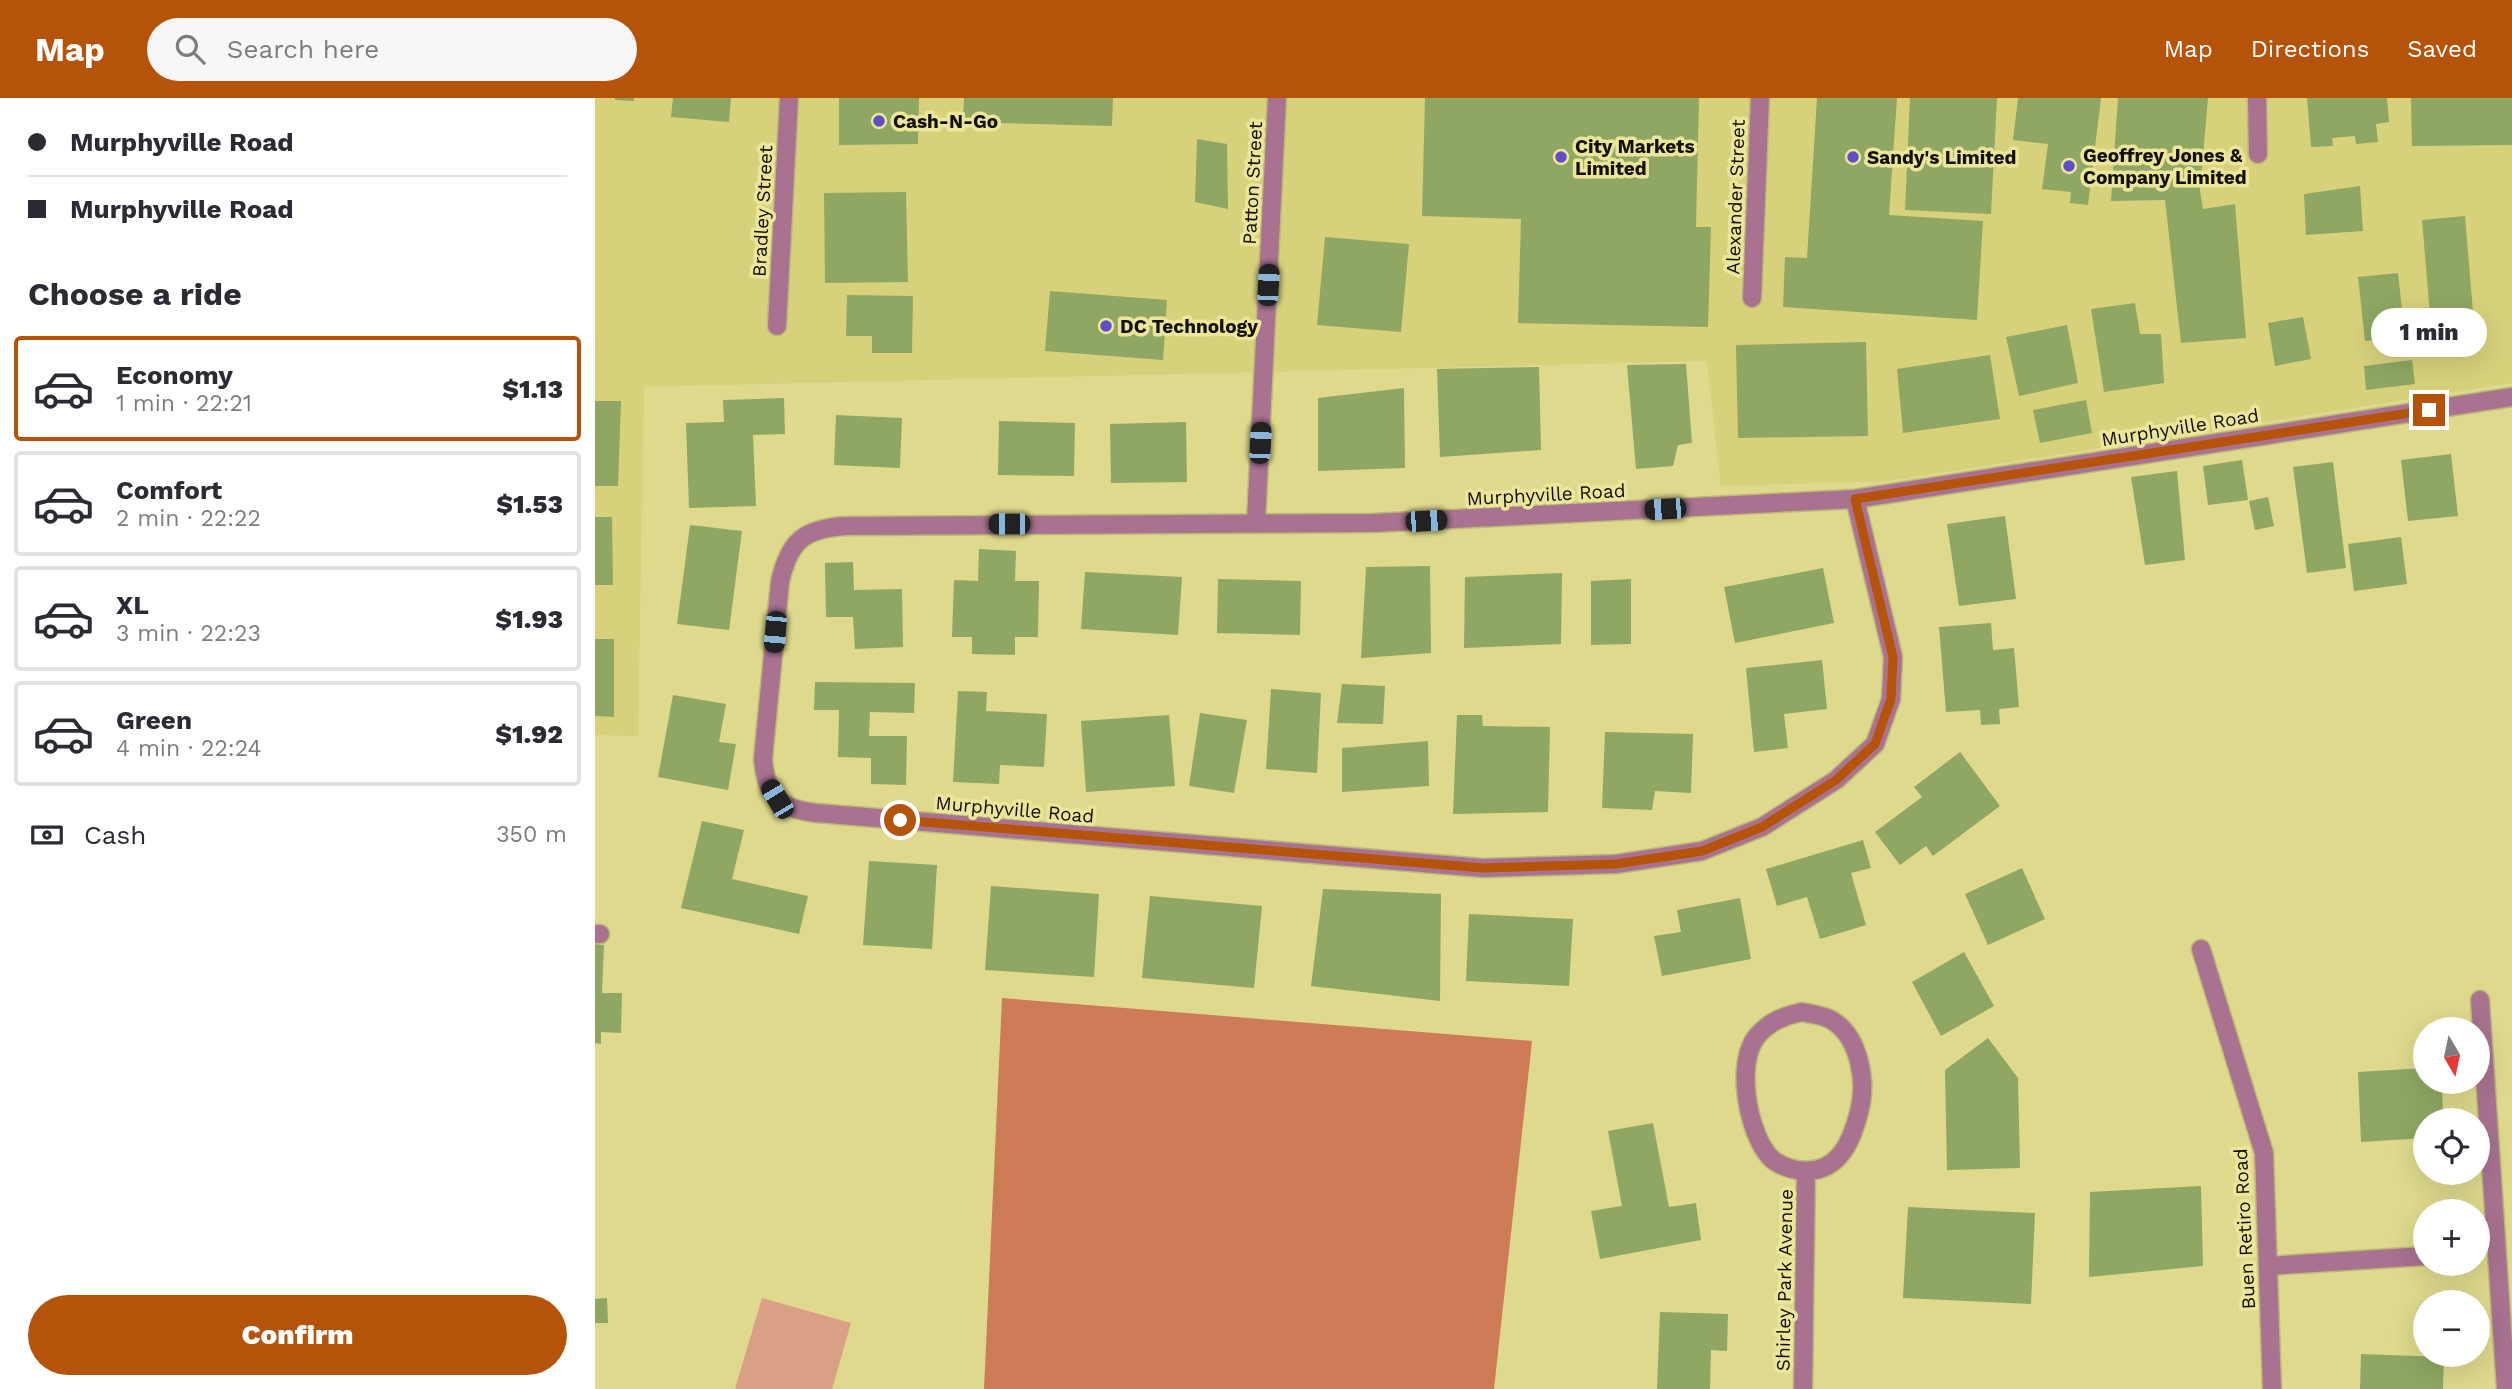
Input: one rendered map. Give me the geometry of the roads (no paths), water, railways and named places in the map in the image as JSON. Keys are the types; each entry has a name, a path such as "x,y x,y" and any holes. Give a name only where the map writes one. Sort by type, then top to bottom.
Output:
{"street":[{"name":"Bradley Street","path":"777,326 789,98"},
{"name":"Patton Street","path":"1256,522 1277,98"},
{"name":"Alexander Street","path":"1752,298 1760,98"},
{"path":"2257,98 2258,154"},
{"name":"Murphyville Road","path":"1855,499 1893,657 1891,699 1875,744 1836,780 1762,827 1702,851 1616,864 1483,868 817,813 794,810 777,799 765,779 763,759 780,582 785,559 797,542 820,528 1373,523 1855,499 2512,397"},
{"name":"Buen Retiro Road","path":"2201,949 2264,1153 2272,1389"},
{"path":"2480,1000 2506,1389"},
{"name":"Shirley Park Avenue","path":"1802,1012 1832,1019 1850,1037 1860,1065 1862,1100 1853,1137 1838,1159 1824,1168 1806,1171 1787,1168 1770,1157 1756,1134 1746,1097 1746,1063 1755,1038 1777,1018 1802,1012"},
{"name":"Shirley Park Avenue","path":"1803,1389 1806,1171"},
{"path":"2490,1251 2497,1251"},
{"path":"2268,1266 2413,1257"}],"place":[{"name":"Cash-N-Go","path":"879,121"},
{"name":"City Markets Limited","path":"1561,157"},
{"name":"Sandy's Limited","path":"1853,157"},
{"name":"Geoffrey Jones & Company Limited","path":"2069,166"},
{"name":"DC Technology","path":"1106,326"}]}
